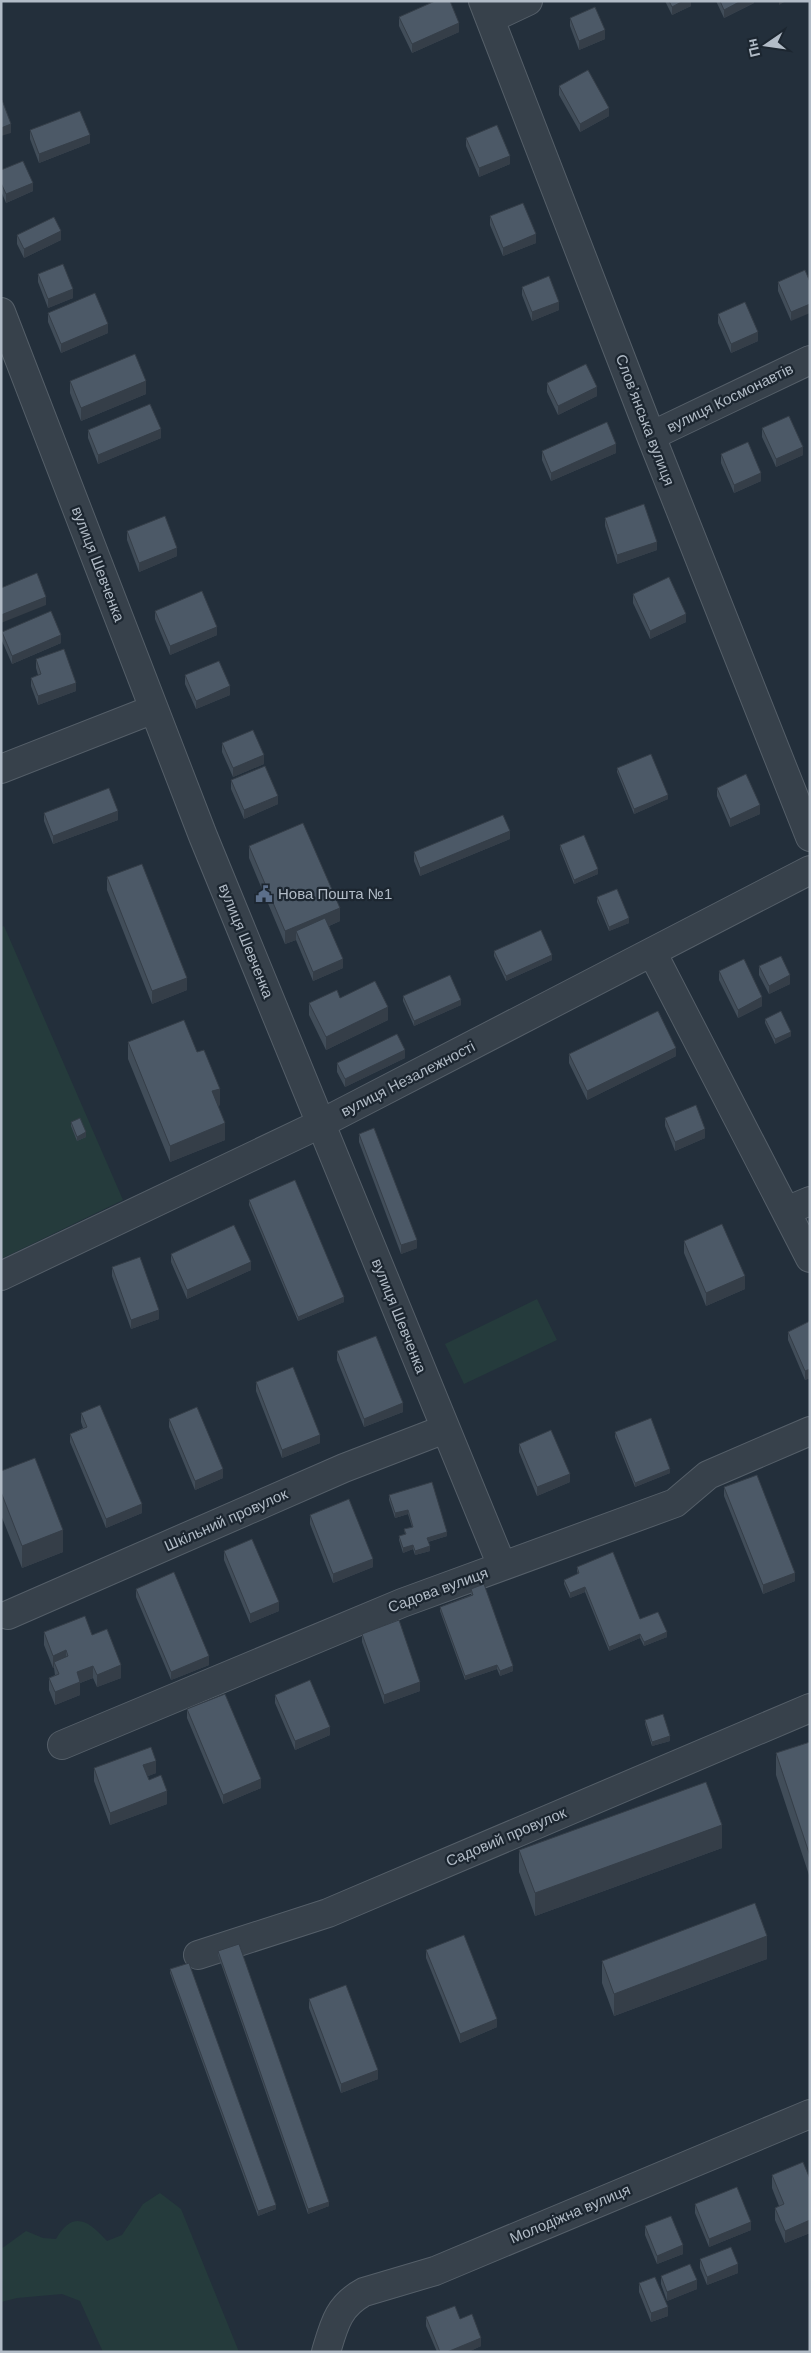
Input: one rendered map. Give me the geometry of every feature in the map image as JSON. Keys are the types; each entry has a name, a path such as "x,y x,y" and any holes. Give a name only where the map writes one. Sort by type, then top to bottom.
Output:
{"street":[{"path":"487,10 528,1"},
{"name":"Словʼянська вулиця","path":"487,10 651,436 810,837"},
{"name":"вулиця Шевченка","path":"1,312 154,709 320,1124 502,1566"},
{"name":"вулиця Космонавтів","path":"651,436 810,360"},
{"path":"1,769 154,709"},
{"name":"вулиця Незалежності","path":"1,1276 320,1124 810,870"},
{"path":"652,952 798,1206 810,1258"},
{"name":"Шкільний провулок","path":"8,1615 344,1468 445,1428"},
{"name":"Садова вулиця","path":"62,1745 402,1603 675,1503 708,1475 810,1432"},
{"name":"Садовий провулок","path":"198,1955 328,1912 810,1708"},
{"name":"Молодіжна вулиця","path":"326,2352 336,2318 354,2297 364,2292 435,2271 810,2114"}],"green space":[{"path":"4,926 123,1200 1,1259 1,927"},
{"path":"537,1299 557,1340 464,1384 445,1344"},
{"path":"160,2193 181,2209 239,2352 103,2352 80,2301 62,2294 17,2298 1,2302 1,2249 26,2231 43,2238 56,2239 69,2224 81,2221 94,2228 107,2241 122,2235 143,2204"}],"building":[{"path":"435,1 450,1 459,23 412,44 399,17"},
{"path":"669,1 683,1 672,7"},
{"path":"720,1 741,1 724,10"},
{"path":"595,7 605,30 579,41 570,18"},
{"path":"588,70 609,108 580,124 559,86"},
{"path":"1,100 11,124 1,128"},
{"path":"80,111 90,135 39,154 30,130"},
{"path":"497,125 510,156 479,168 466,138"},
{"path":"23,161 33,183 6,194 1,183 1,170"},
{"path":"523,203 536,234 503,248 490,216"},
{"path":"54,217 61,231 24,249 17,235"},
{"path":"63,264 73,289 48,299 38,274"},
{"path":"805,270 810,282 810,304 791,312 778,282"},
{"path":"549,276 559,302 532,312 522,287"},
{"path":"95,293 108,324 61,344 48,313"},
{"path":"745,302 758,332 731,344 718,314"},
{"path":"135,354 146,381 81,408 70,381"},
{"path":"586,364 597,387 558,406 547,383"},
{"path":"150,404 161,429 98,455 88,430"},
{"path":"789,416 803,447 776,459 762,428"},
{"path":"607,422 616,444 551,473 542,451"},
{"path":"748,442 761,473 734,485 721,454"},
{"path":"644,504 657,542 617,555 605,518"},
{"path":"165,516 177,548 139,563 127,531"},
{"path":"37,573 46,597 1,615 1,588"},
{"path":"669,577 686,614 650,631 633,594"},
{"path":"202,591 217,627 170,646 155,611"},
{"path":"51,611 61,635 12,656 2,632"},
{"path":"64,649 76,683 38,696 31,678 41,674 36,659"},
{"path":"219,661 230,686 196,701 185,675"},
{"path":"253,730 264,755 233,768 222,743"},
{"path":"651,754 668,795 634,809 617,768"},
{"path":"265,766 278,796 244,810 231,780"},
{"path":"746,774 760,805 730,819 717,788"},
{"path":"109,788 118,811 53,836 44,813"},
{"path":"503,815 510,831 420,868 414,852"},
{"path":"303,823 340,908 285,931 249,846"},
{"path":"584,835 598,869 574,880 560,845"},
{"path":"142,864 187,978 152,991 107,877"},
{"path":"617,889 629,918 609,927 597,897"},
{"path":"325,918 343,959 313,972 296,931"},
{"path":"541,930 552,955 506,976 494,951"},
{"path":"781,956 790,975 769,986 759,966"},
{"path":"744,959 762,997 738,1010 719,971"},
{"path":"450,975 461,1000 414,1021 403,996"},
{"path":"375,981 388,1007 326,1037 309,1003 337,990 340,998"},
{"path":"658,1011 676,1048 587,1091 569,1054"},
{"path":"781,1011 791,1032 775,1039 765,1019"},
{"path":"184,1020 197,1052 204,1050 220,1089 212,1091 225,1123 170,1146 128,1042"},
{"path":"397,1034 405,1050 345,1079 337,1063"},
{"path":"696,1105 705,1129 675,1142 665,1118"},
{"path":"80,1118 86,1132 77,1137 71,1122"},
{"path":"374,1128 417,1240 401,1245 359,1134"},
{"path":"295,1180 344,1297 298,1317 249,1200"},
{"path":"722,1224 745,1276 706,1293 684,1241"},
{"path":"234,1225 251,1262 187,1290 171,1254"},
{"path":"140,1257 159,1310 131,1320 112,1267"},
{"path":"810,1321 810,1369 805,1371 788,1332"},
{"path":"376,1336 403,1403 364,1419 337,1351"},
{"path":"293,1367 320,1435 282,1450 256,1382"},
{"path":"100,1405 142,1504 106,1519 70,1434 87,1427 81,1413"},
{"path":"197,1407 223,1469 195,1481 169,1419"},
{"path":"651,1418 670,1469 635,1483 615,1432"},
{"path":"551,1430 570,1474 537,1487 519,1444"},
{"path":"35,1458 63,1530 22,1546 1,1492 1,1471"},
{"path":"757,1475 795,1573 763,1585 724,1487"},
{"path":"432,1482 447,1532 427,1538 430,1546 415,1551 413,1545 403,1548 399,1536 406,1534 404,1529 413,1527 408,1510 395,1513 389,1495"},
{"path":"349,1499 373,1559 333,1574 310,1515"},
{"path":"252,1539 279,1602 250,1614 224,1551"},
{"path":"613,1552 640,1619 658,1612 667,1632 644,1642 640,1634 609,1647 585,1587 570,1593 564,1580 579,1573 577,1567"},
{"path":"174,1572 209,1656 171,1672 136,1589"},
{"path":"484,1584 513,1666 500,1671 497,1665 465,1676 440,1607 473,1595 471,1589"},
{"path":"85,1616 92,1635 107,1629 121,1665 97,1675 93,1666 77,1672 80,1682 55,1692 49,1678 59,1674 54,1662 68,1656 66,1650 53,1656 44,1632"},
{"path":"399,1620 420,1682 384,1695 362,1634"},
{"path":"310,1680 330,1727 295,1741 275,1695"},
{"path":"225,1694 261,1779 223,1795 187,1709"},
{"path":"663,1714 670,1736 652,1742 645,1720"},
{"path":"810,1742 810,1856 776,1753"},
{"path":"151,1747 156,1761 143,1765 149,1780 161,1775 167,1791 110,1813 94,1768"},
{"path":"706,1782 722,1825 535,1893 519,1850"},
{"path":"755,1903 767,1936 614,1994 602,1961"},
{"path":"464,1935 497,2019 460,2034 426,1950"},
{"path":"239,1944 329,2202 308,2209 218,1951"},
{"path":"189,1963 276,2205 258,2211 170,1969"},
{"path":"346,1985 378,2070 341,2084 309,1999"},
{"path":"803,2162 810,2179 810,2220 785,2231 775,2208 784,2204 772,2175"},
{"path":"737,2187 751,2222 709,2239 695,2204"},
{"path":"671,2216 683,2245 657,2256 645,2226"},
{"path":"731,2247 738,2264 707,2277 700,2259"},
{"path":"690,2264 697,2280 667,2292 661,2276"},
{"path":"655,2277 668,2307 651,2313 639,2283"},
{"path":"455,2306 460,2319 472,2314 481,2338 447,2352 440,2352 426,2317"}],"place":[{"name":"Нова Пошта №1","path":"264,894"}]}
